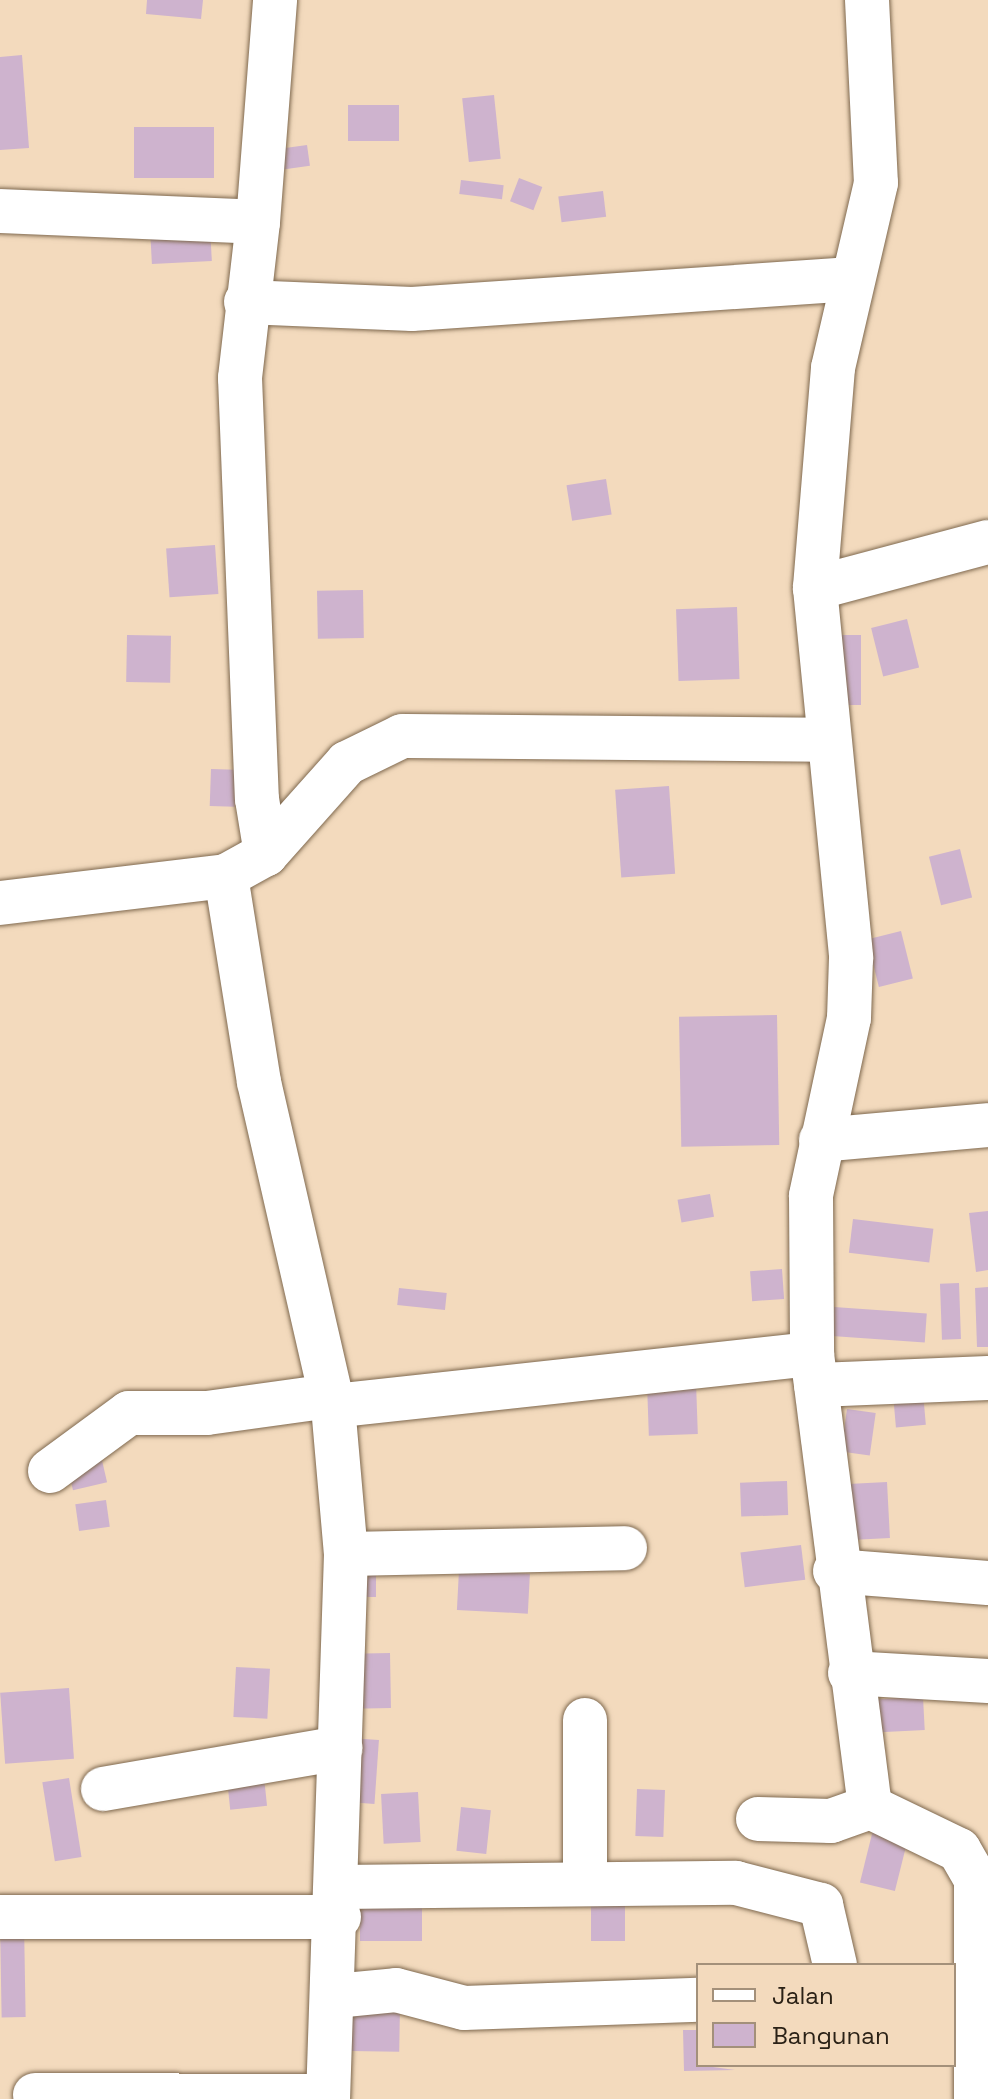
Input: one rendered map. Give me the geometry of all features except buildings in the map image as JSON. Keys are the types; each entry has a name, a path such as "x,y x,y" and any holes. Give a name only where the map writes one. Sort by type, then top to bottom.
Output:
{"street":[{"path":"266,854 257,799 240,378 246,302 258,222 275,0"},
{"path":"867,0 876,183 833,368 815,588 851,958 849,1018 811,1196 814,1370 835,1571 870,1807"},
{"path":"0,211 258,222"},
{"path":"246,302 412,309 852,279"},
{"path":"815,588 988,542"},
{"path":"0,903 226,876 266,854 347,763 402,736 829,740"},
{"path":"35,2095 328,2098 339,1902 346,1554 331,1401 259,1082 226,876"},
{"path":"821,1140 988,1125"},
{"path":"50,1471 129,1413 207,1413 331,1401 814,1370 988,1378"},
{"path":"346,1554 625,1548"},
{"path":"835,1571 988,1583"},
{"path":"850,1673 988,1681"},
{"path":"585,1720 585,1884"},
{"path":"103,1789 340,1748"},
{"path":"758,1819 831,1821 870,1807 959,1850 970,1863 976,1879 965,2030 976,2099"},
{"path":"0,1917 339,1902 585,1884 736,1883 810,1900 826,1913 835,1963"},
{"path":"335,1996 396,1990 489,2008 696,2000"}]}
